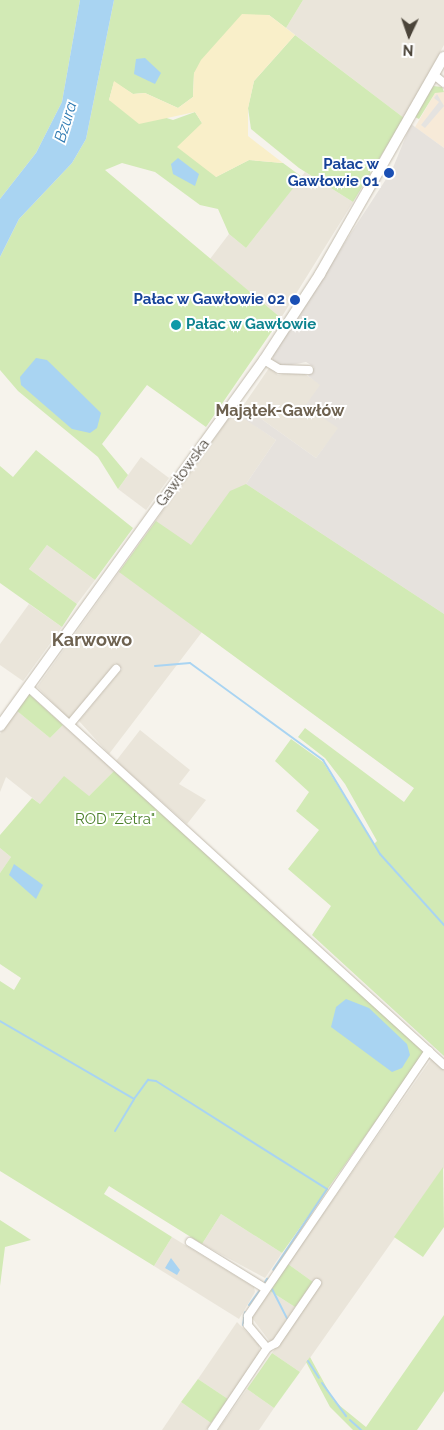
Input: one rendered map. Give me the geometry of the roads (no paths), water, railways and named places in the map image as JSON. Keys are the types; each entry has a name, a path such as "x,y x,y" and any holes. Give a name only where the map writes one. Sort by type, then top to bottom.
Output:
{"street":[{"name":"Gawłowska","path":"0,726 264,360 320,274 444,57"},
{"path":"434,75 444,82"},
{"path":"264,360 279,369 309,370"},
{"path":"70,724 116,669"},
{"path":"28,687 444,1065"},
{"path":"267,1348 247,1321 266,1289 429,1052"},
{"path":"190,1242 266,1289"},
{"path":"212,1430 267,1348 276,1343 317,1282"}],"water":[{"name":"Bzura","path":"80,0 114,0 86,139 72,163 19,219 0,257 0,199 36,153 62,102"},
{"path":"145,58 161,73 155,84 134,74 136,59"},
{"path":"178,158 199,174 195,186 173,174 171,164"},
{"path":"36,358 47,360 101,413 97,428 90,433 72,429 21,385 20,377"},
{"path":"14,864 43,885 36,899 9,875"},
{"path":"346,999 369,1008 407,1044 410,1055 402,1068 392,1072 331,1027 336,1007"},
{"path":"171,1258 180,1270 177,1275 165,1268"}],"waterway":[{"path":"155,666 190,663 323,760 380,854 444,925"},
{"path":"0,1021 134,1099 148,1080 156,1081 327,1189 273,1270"},
{"path":"115,1131 134,1099"},
{"path":"272,1289 287,1318"},
{"path":"249,1305 259,1291"},
{"path":"243,1325 245,1312"},
{"path":"308,1361 319,1378"},
{"path":"322,1383 346,1416"},
{"path":"350,1420 361,1430"}],"place":[{"name":"Pałac w Gawłowie 01","path":"389,173"},
{"name":"Pałac w Gawłowie 02","path":"295,300"},
{"name":"Pałac w Gawłowie","path":"176,325"}],"district":[{"name":"Majątek-Gawłów","path":"280,411"},
{"name":"Karwowo","path":"92,640"}],"park label":[{"name":"ROD \"Zetra\"","path":"115,820"}]}
